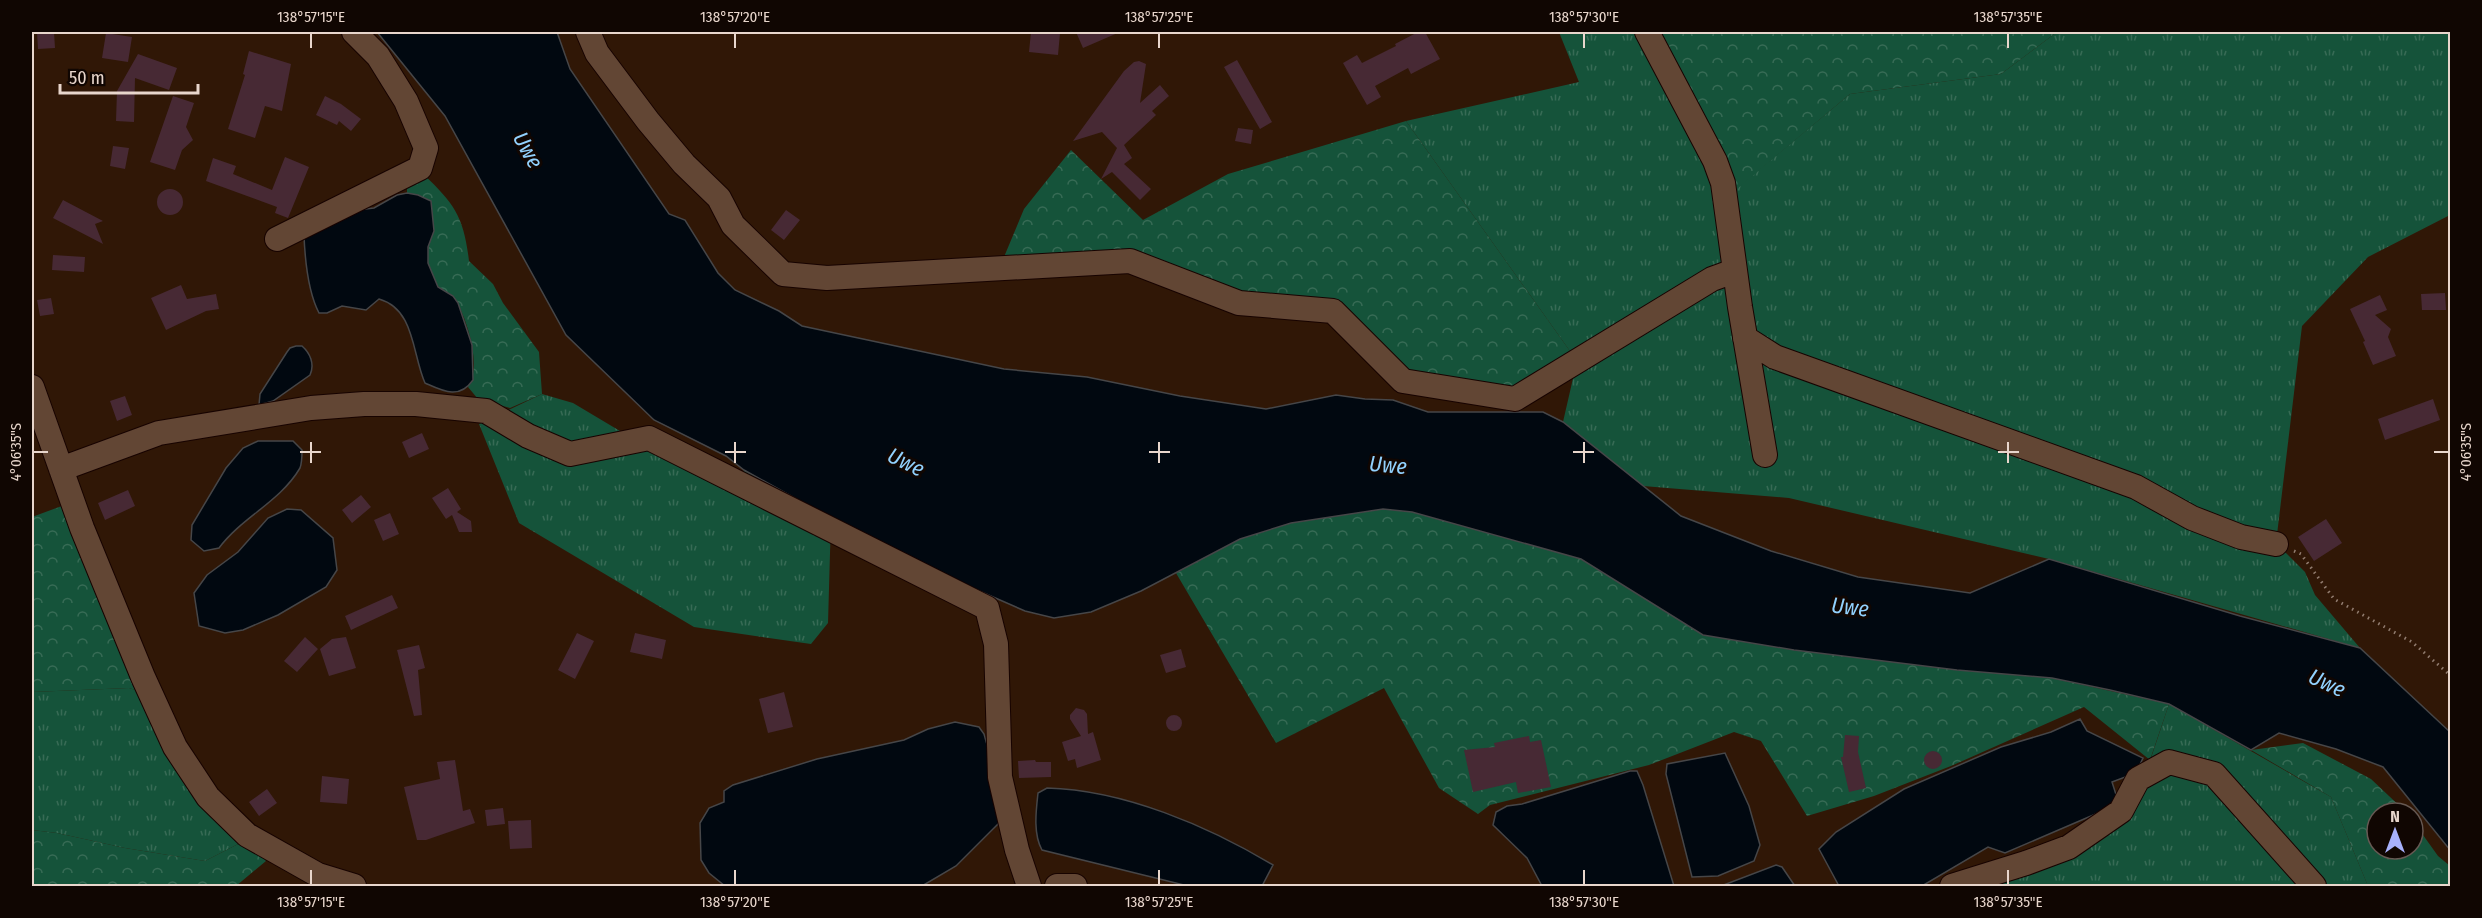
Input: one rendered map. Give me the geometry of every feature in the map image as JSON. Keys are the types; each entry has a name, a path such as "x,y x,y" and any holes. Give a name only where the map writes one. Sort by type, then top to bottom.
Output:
{"street":[{"path":"277,239 420,168 426,148 406,101 378,56 354,32"},
{"path":"588,32 597,53 648,121 684,164 719,198 733,225 783,274 827,278 1130,261 1239,303 1333,311 1403,381 1515,399 1712,279 1734,271"},
{"path":"1647,32 1715,161 1723,183 1734,271 1765,455"},
{"path":"1745,338 1775,357 2136,487 2193,518 2241,537 2276,544"},
{"path":"32,387 82,528 148,687 176,747 208,797 247,835 318,875 354,886"},
{"path":"61,469 159,433 311,408 364,404 416,404 486,411 528,436 570,454 649,438 987,608 996,644 1000,777 1017,850 1029,886"},
{"path":"1952,886 2069,847 2121,811 2138,779 2169,762 2214,774 2314,886"},
{"path":"1057,886 1075,886"}],"path":[{"path":"2276,544 2301,554 2334,599 2412,642 2451,675"}],"green space":[{"path":"1559,32 1659,32 1731,193 1850,94 2001,74 2057,32 2450,32 2450,215 2368,257 2302,326 2276,543 2305,572 2315,595 2360,648 2049,559 1789,498 1643,486 1563,422 1577,361 1406,121 1579,82"},
{"path":"1659,32 2057,32 2001,74 1850,94 1731,194"},
{"path":"1406,121 1577,361 1515,399 1403,381 1333,311 1239,303 1130,261 999,269 1024,209 1071,150 1143,220 1228,174"},
{"path":"407,175 424,175 451,204 461,223 469,261 493,284 503,303 539,352 542,394 510,408 478,399 468,387 474,368 469,333 457,302 440,288 431,276 428,253 434,231 418,195 407,193"},
{"path":"542,394 573,403 625,434 734,489 744,470 831,518 828,623 811,644 694,627 519,523 479,424"},
{"path":"78,500 151,695 129,688 32,692 32,517"},
{"path":"1383,509 1412,512 1581,559 1703,635 1794,650 1957,670 2052,678 2169,704 2150,760 2084,707 1951,766 1874,796 1807,816 1761,741 1734,732 1649,765 1490,805 1478,814 1439,788 1384,688 1276,743 1176,573 1240,539 1291,523"},
{"path":"129,688 151,695 246,840 205,861 32,830 32,692"},
{"path":"2169,704 2331,797 2368,886 1990,886 1983,869 2131,818"},
{"path":"2303,743 2371,779 2394,801 2365,801 2365,861 2425,861 2425,838 2438,856 2450,866 2450,886 2368,886 2331,797 2251,750"},
{"path":"32,830 205,861 246,840 266,861 236,886 32,886"}],"water":[{"name":"Uwe","path":"377,32 557,32 570,69 669,214 685,220 718,273 735,290 779,311 802,326 1004,369 1087,377 1180,396 1266,409 1336,395 1393,400 1428,412 1543,412 1563,422 1681,516 1771,551 1858,577 1970,593 2049,559 2240,616 2360,648 2450,732 2450,850 2425,819 2425,801 2410,801 2383,767 2336,749 2279,733 2251,750 2169,704 2052,678 1957,670 1794,650 1703,635 1581,559 1412,512 1383,509 1291,523 1240,539 1141,591 1091,612 1054,618 1025,611 945,576 831,518 744,470 726,456 654,420 566,335 445,116"},
{"path":"407,193 431,201 434,231 428,247 428,263 438,287 453,296 458,303 472,345 473,380 468,386 456,392 444,391 425,383 406,322 391,304 379,299 366,310 342,306 327,313 319,313 310,285 304,236 357,210 374,208 397,195"},
{"path":"302,346 309,355 312,363 310,375 273,401 259,405 260,394 290,348"},
{"path":"258,441 293,441 302,450 300,468 292,480 272,500 239,527 219,548 204,551 191,540 192,525 226,468 243,448"},
{"path":"287,509 301,510 333,538 337,570 326,587 278,615 243,630 225,633 199,626 194,593 207,575 238,552 268,518"},
{"path":"2080,719 2087,731 2143,758 2136,773 2112,782 2119,804 2005,853 1988,847 1922,886 1839,886 1819,849 1836,832 1904,789 2001,747 2051,732"},
{"path":"955,722 979,727 984,734 1000,791 1001,821 956,866 922,886 725,886 709,873 701,860 700,823 709,808 724,802 724,791 733,785 817,759 904,740 928,729"},
{"path":"1725,753 1749,806 1760,845 1754,861 1718,876 1692,877 1666,774 1667,764"},
{"path":"1630,771 1637,771 1643,785 1674,886 1542,886 1527,858 1493,825 1496,812 1507,806 1522,804"},
{"path":"1047,788 1106,795 1135,803 1193,824 1273,865 1262,886 1188,886 1042,850 1036,830 1038,793"},
{"path":"1776,865 1782,867 1795,886 1721,886"}],"building":[{"path":"37,32 54,32 55,48 38,49"},
{"path":"1031,32 1060,33 1058,55 1029,52"},
{"path":"1076,32 1120,32 1083,48"},
{"path":"1418,32 1425,32 1440,59 1411,74 1408,68 1375,86 1381,97 1367,105 1343,63 1357,55 1362,63"},
{"path":"106,33 132,37 128,62 102,58"},
{"path":"249,51 291,64 282,111 265,106 255,138 228,129 245,75 243,74"},
{"path":"138,54 177,68 169,90 135,78 134,122 116,121 117,91"},
{"path":"1237,60 1272,122 1260,129 1224,67"},
{"path":"1139,61 1146,64 1140,103 1160,85 1169,96 1152,111 1156,115 1124,145 1132,158 1124,164 1151,189 1140,200 1112,172 1101,179 1117,148 1102,132 1073,141 1124,71 1134,62"},
{"path":"173,96 194,103 186,127 193,140 182,150 175,170 150,162"},
{"path":"325,96 341,104 361,119 351,131 339,121 337,125 316,115"},
{"path":"1238,128 1253,130 1251,144 1235,141"},
{"path":"113,146 129,148 125,169 110,166"},
{"path":"285,157 309,167 288,218 275,213 277,207 206,181 213,158 236,166 233,174 272,190"},
{"path":"170,189 179,193 183,202 179,211 170,215 161,211 157,202 161,193"},
{"path":"63,200 103,221 95,224 103,244 53,218"},
{"path":"786,210 800,220 784,240 771,230"},
{"path":"53,255 85,257 84,272 52,270"},
{"path":"181,285 187,299 216,294 219,309 206,311 166,330 151,298"},
{"path":"2445,293 2446,310 2422,310 2421,294"},
{"path":"2380,295 2387,310 2375,315 2391,329 2388,337 2396,356 2373,365 2350,309"},
{"path":"51,298 54,314 40,316 37,300"},
{"path":"125,396 132,415 117,421 110,401"},
{"path":"2433,399 2440,420 2385,440 2378,419"},
{"path":"422,433 429,449 409,458 402,442"},
{"path":"448,488 461,509 457,512 471,521 472,532 459,532 452,515 446,519 432,498"},
{"path":"128,490 135,506 105,520 98,503"},
{"path":"361,495 371,507 352,523 342,510"},
{"path":"390,513 399,534 383,541 374,520"},
{"path":"2326,519 2342,543 2314,561 2298,537"},
{"path":"392,595 398,608 351,630 345,616"},
{"path":"577,633 594,641 575,679 558,670"},
{"path":"635,633 666,640 662,659 630,652"},
{"path":"305,637 318,649 297,672 284,661"},
{"path":"346,637 356,668 329,676 320,649 332,639"},
{"path":"419,645 425,668 418,670 422,715 414,716 397,650"},
{"path":"1181,649 1186,667 1166,673 1160,655"},
{"path":"784,692 793,727 768,733 759,699"},
{"path":"1076,708 1084,710 1087,714 1088,734 1093,732 1101,760 1077,768 1075,759 1068,761 1062,742 1081,736 1070,719 1070,715"},
{"path":"1171,715 1177,715 1182,723 1180,729 1171,731 1166,726 1166,720"},
{"path":"1845,735 1859,736 1858,752 1866,788 1849,792 1841,757 1843,757"},
{"path":"1529,736 1530,742 1541,740 1551,787 1518,793 1516,782 1473,792 1464,750 1495,747 1494,743"},
{"path":"1933,751 1941,756 1942,760 1937,768 1933,769 1925,764 1924,760 1929,752"},
{"path":"455,760 463,811 470,809 475,823 426,840 417,840 404,787 440,779 437,762"},
{"path":"1035,760 1036,762 1051,762 1051,777 1019,778 1018,761"},
{"path":"322,776 349,779 347,804 320,802"},
{"path":"267,789 277,803 259,816 249,802"},
{"path":"503,808 505,824 487,826 485,810"},
{"path":"531,820 532,848 510,849 508,821"}]}
